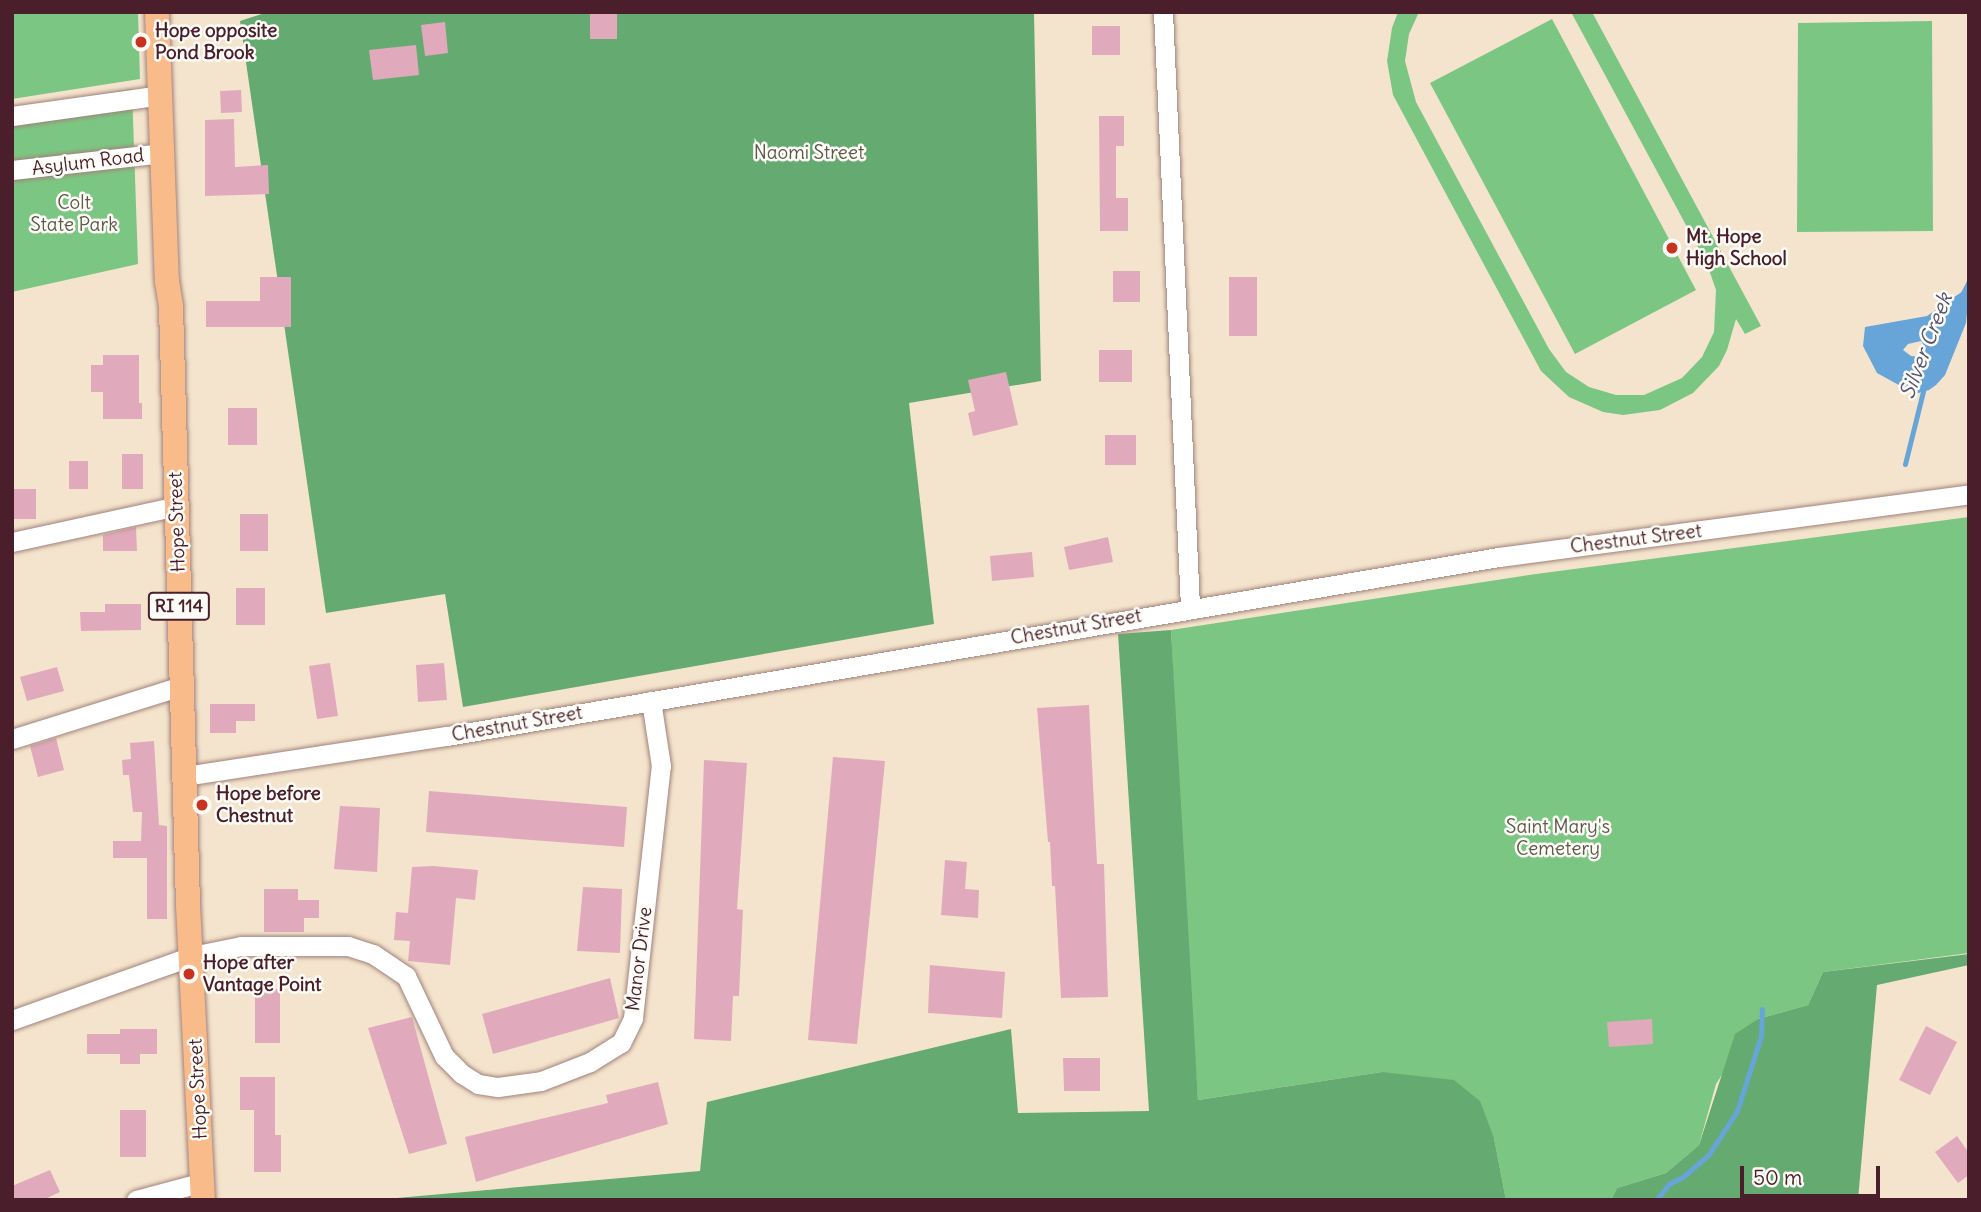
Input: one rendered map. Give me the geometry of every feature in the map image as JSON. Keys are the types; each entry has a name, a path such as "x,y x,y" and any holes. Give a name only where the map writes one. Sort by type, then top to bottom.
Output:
{"main road":[{"name":"Hope Street","path":"157,12 177,506 181,686 203,1191"}],"street":[{"path":"1163,12 1191,607"},
{"path":"12,116 162,95"},
{"name":"Asylum Road","path":"12,170 163,153"},
{"name":"Chestnut Street","path":"185,776 447,736 1191,607 1499,557 1969,494"},
{"path":"12,542 177,506"},
{"path":"12,739 181,686"},
{"name":"Manor Drive","path":"12,1020 192,957 241,946 348,946 373,954 406,976 428,1027 450,1063 462,1074 487,1086 541,1081 608,1054 621,1043 629,1028 640,973 661,766 651,701"},
{"path":"136,1200 203,1191"}],"green space":[{"path":"12,12 138,12 140,79 12,99"},
{"name":"Naomi Street","path":"268,12 1034,12 1041,381 909,403 934,624 463,707 445,594 326,613 240,21"},
{"path":"1398,12 1419,12 1409,34 1405,61 1416,102 1549,349 1566,372 1589,387 1616,395 1644,395 1682,378 1702,357 1714,332 1716,290 1707,264 1571,12 1592,12 1761,326 1745,334 1736,319 1719,366 1693,393 1660,410 1623,415 1603,412 1569,397 1541,371 1393,95 1387,61 1392,28"},
{"path":"1552,19 1696,290 1575,354 1430,83"},
{"path":"1932,21 1933,231 1797,232 1798,23"},
{"name":"Colt State Park","path":"132,89 138,264 12,292 12,109"},
{"name":"Saint Mary's Cemetery","path":"1969,517 1969,953 1823,972 1808,1005 1758,1019 1716,1084 1699,1145 1666,1173 1617,1188 1611,1200 1506,1200 1494,1138 1382,1072 1198,1100 1184,903 1171,630 1536,574"},
{"path":"1171,630 1198,1100 1382,1072 1454,1080 1480,1101 1494,1138 1506,1200 374,1200 700,1171 707,1102 1011,1029 1018,1113 1149,1111 1118,634"},
{"path":"1969,954 1969,965 1877,985 1858,1200 1611,1200 1617,1188 1666,1173 1699,1145 1735,1034 1758,1019 1808,1005 1823,972"}],"water":[{"path":"1963,291 1969,293 1966,323 1945,375 1929,390 1915,394 1877,373 1863,346 1865,327 1927,316","holes":["1921,341 1925,347 1921,357 1911,356 1903,350 1908,344"]}],"building":[{"path":"590,12 617,12 617,39 590,39"},
{"path":"445,22 448,53 425,56 421,25"},
{"path":"1092,26 1120,26 1120,55 1092,55"},
{"path":"416,45 419,75 373,80 369,50"},
{"path":"241,90 242,112 221,113 220,91"},
{"path":"1099,116 1124,116 1124,146 1116,146 1116,198 1128,198 1128,231 1100,231"},
{"path":"234,119 235,167 268,165 269,194 205,196 205,120"},
{"path":"1113,271 1140,271 1140,302 1113,302"},
{"path":"260,277 291,277 291,327 206,327 206,301 260,301"},
{"path":"1229,277 1257,277 1257,336 1229,336"},
{"path":"1099,350 1132,350 1132,382 1099,382"},
{"path":"103,355 139,355 139,403 142,403 142,419 103,419 103,392 91,392 91,365 103,365"},
{"path":"1006,372 1018,425 973,436 968,413 975,411 968,380"},
{"path":"228,408 257,408 257,445 228,445"},
{"path":"1105,435 1136,435 1136,465 1105,465"},
{"path":"122,454 143,454 143,489 122,489"},
{"path":"69,461 88,461 88,489 69,489"},
{"path":"12,489 36,489 36,519 12,519"},
{"path":"240,514 268,514 268,551 240,551"},
{"path":"136,527 137,551 103,551 103,535"},
{"path":"1108,537 1113,562 1069,570 1064,547"},
{"path":"1032,552 1034,577 992,581 990,556"},
{"path":"236,588 265,588 265,625 236,625"},
{"path":"105,604 141,604 141,630 81,631 80,612 105,612"},
{"path":"330,663 338,716 317,719 309,666"},
{"path":"444,663 447,700 418,702 416,665"},
{"path":"57,667 64,691 27,701 20,677"},
{"path":"210,704 255,704 255,721 236,721 236,733 210,733"},
{"path":"1089,705 1097,864 1104,864 1108,997 1061,998 1055,886 1052,886 1037,708"},
{"path":"56,738 64,770 38,777 30,746"},
{"path":"154,741 159,825 167,826 167,919 147,919 147,858 113,858 113,841 141,841 142,812 133,812 129,775 123,775 122,760 131,759 130,743"},
{"path":"833,757 885,761 857,1044 808,1040"},
{"path":"704,760 747,763 737,909 743,910 739,996 733,996 731,1041 694,1039"},
{"path":"429,791 627,807 624,847 426,832"},
{"path":"340,806 380,808 377,872 334,869"},
{"path":"945,860 967,862 965,889 979,890 978,918 941,915"},
{"path":"412,867 478,870 475,900 456,898 450,965 408,961 410,941 394,940 396,912 408,913"},
{"path":"583,887 622,889 620,953 577,951"},
{"path":"264,889 298,889 298,900 319,900 319,918 304,918 304,932 264,932"},
{"path":"930,965 1005,972 1002,1018 928,1013"},
{"path":"610,978 619,1018 493,1054 482,1014"},
{"path":"255,989 280,989 280,1043 255,1043"},
{"path":"412,1017 447,1144 409,1154 368,1028"},
{"path":"1652,1019 1653,1044 1609,1047 1607,1022"},
{"path":"1926,1026 1957,1042 1930,1095 1899,1080"},
{"path":"120,1029 157,1029 157,1054 140,1054 140,1064 120,1064 120,1054 87,1054 87,1034 120,1034"},
{"path":"1063,1058 1100,1058 1100,1091 1064,1091"},
{"path":"240,1077 275,1077 275,1135 281,1135 281,1172 254,1172 254,1110 240,1110"},
{"path":"658,1082 668,1124 476,1182 465,1137 608,1103 606,1095"},
{"path":"120,1110 146,1110 146,1157 120,1157"},
{"path":"1957,1136 1969,1153 1969,1175 1958,1183 1935,1152"},
{"path":"50,1170 60,1192 43,1200 12,1200 12,1186"}],"waterway":[{"name":"Silver Creek","path":"1961,297 1969,281"},
{"name":"Silver Creek","path":"1905,464 1924,387"},
{"name":"Silver Creek","path":"1656,1200 1669,1184 1684,1176 1709,1154 1737,1111 1761,1036 1762,1009"}],"place":[{"name":"Hope opposite Pond Brook","path":"141,42"},
{"name":"Mt. Hope High School","path":"1672,248"},
{"name":"Hope before Chestnut","path":"202,805"},
{"name":"Hope after Vantage Point","path":"189,974"}]}
